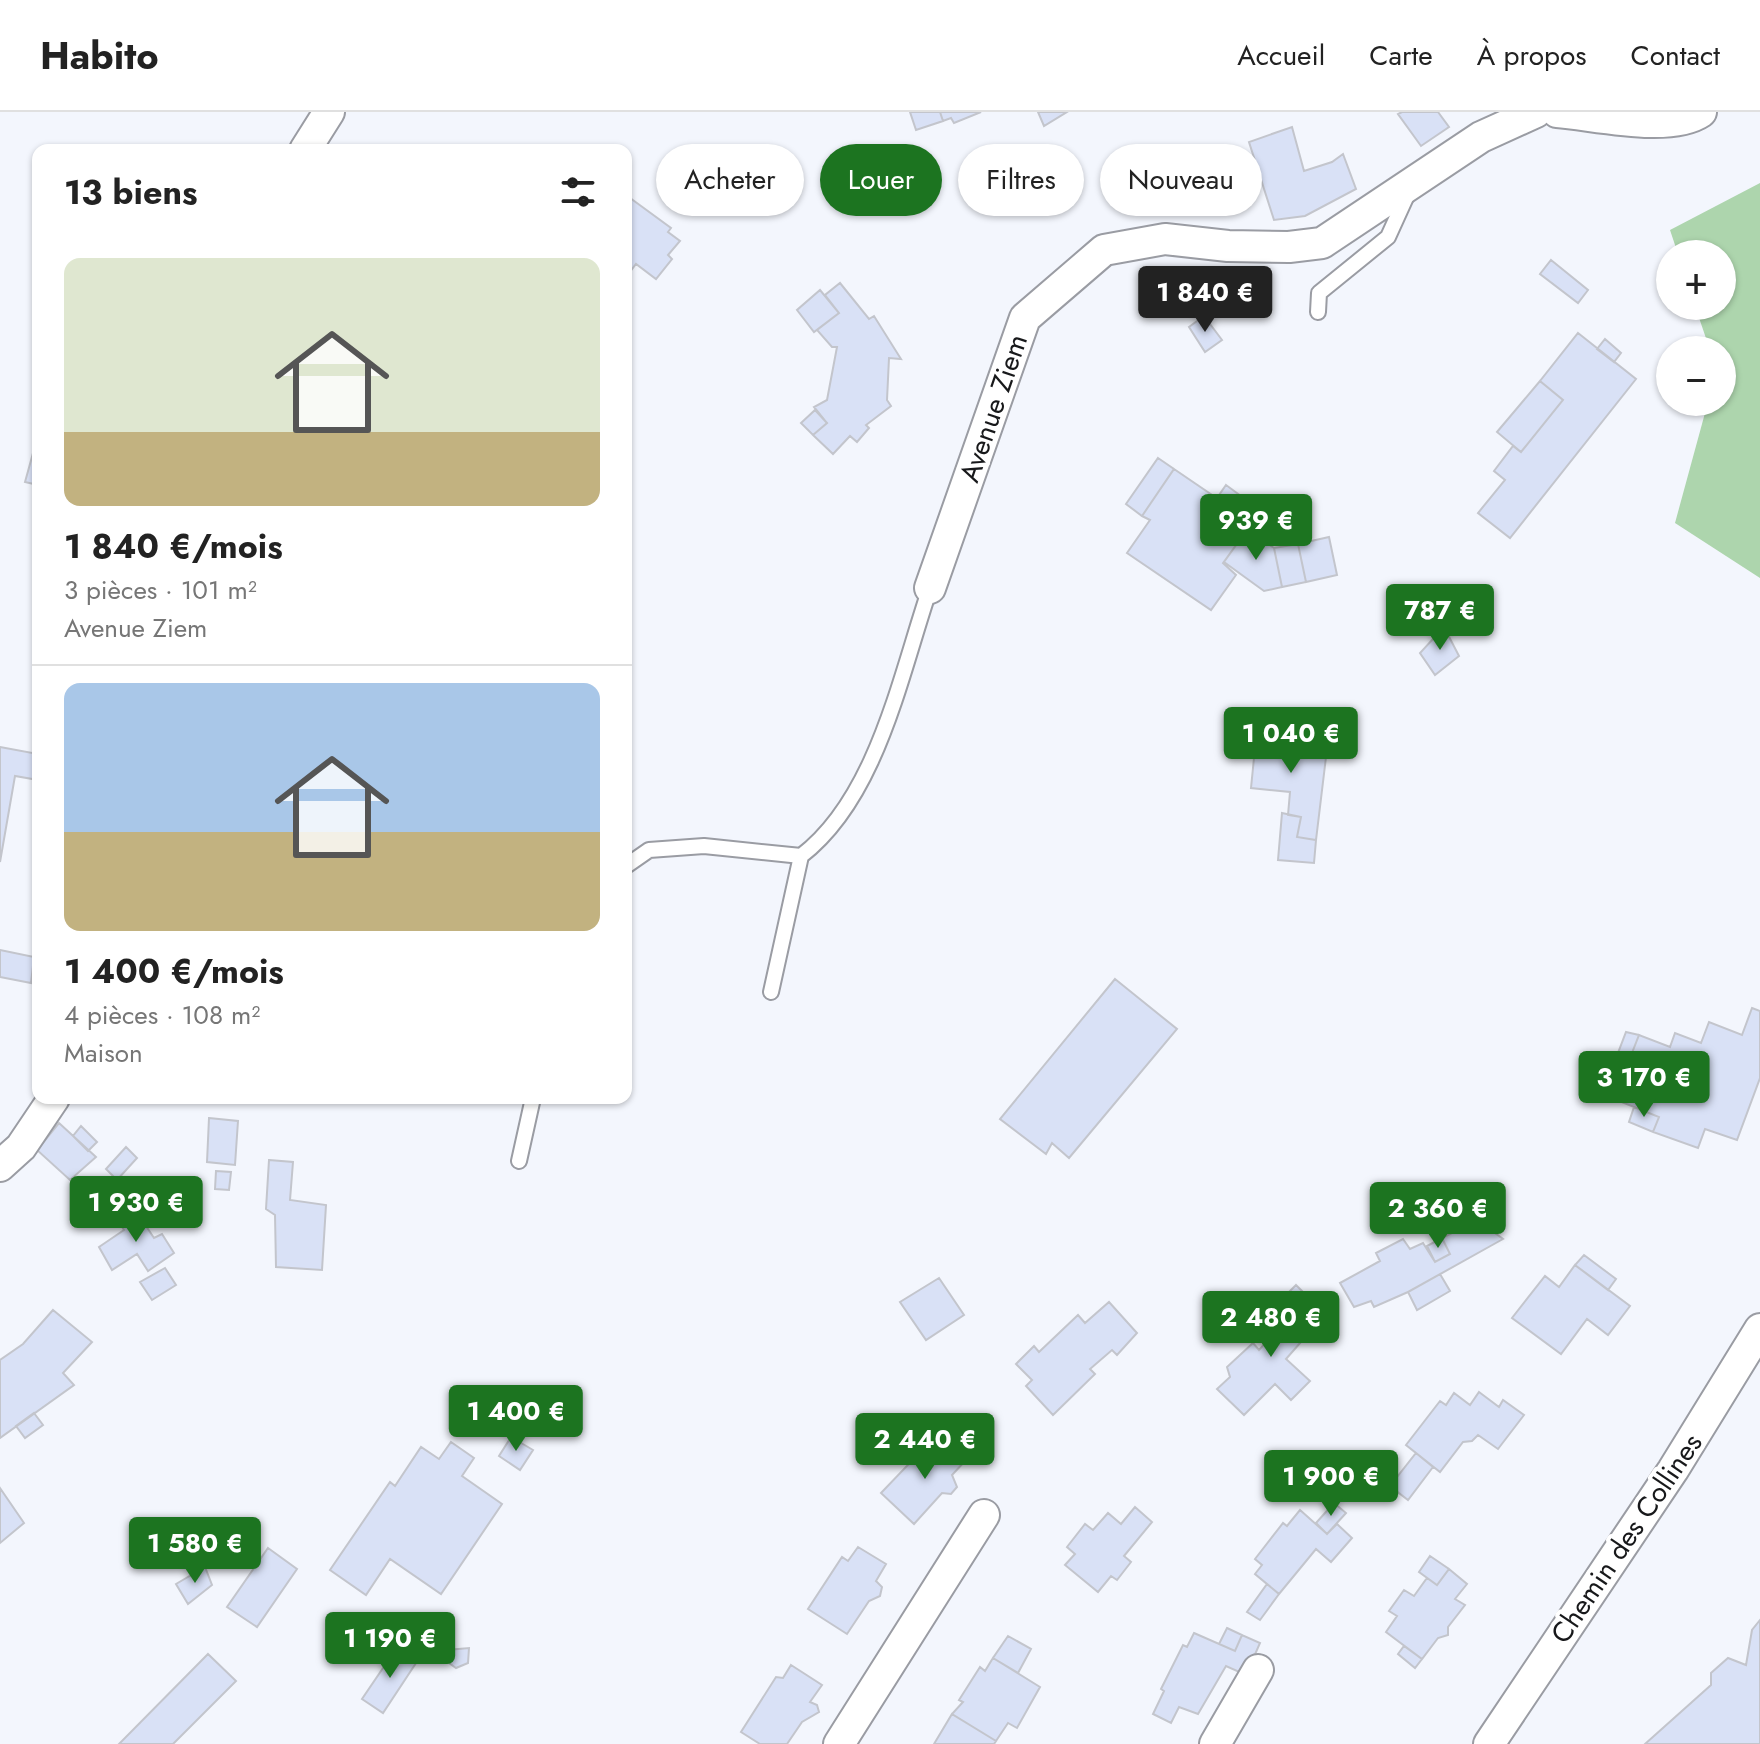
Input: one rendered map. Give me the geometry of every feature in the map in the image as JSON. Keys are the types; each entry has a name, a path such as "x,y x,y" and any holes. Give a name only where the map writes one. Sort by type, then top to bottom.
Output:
{"street":[{"path":"309,144 329,112"},
{"name":"Avenue Ziem","path":"930,588 1025,318 1104,250 1165,239 1228,246 1289,247 1322,243 1481,137 1536,112"},
{"path":"1557,112 1664,122 1691,118 1701,112"},
{"path":"0,1166 21,1147 50,1104"},
{"name":"Chemin des Collines","path":"1489,1744 1673,1470 1760,1329"},
{"path":"839,1744 984,1515"},
{"path":"1215,1744 1258,1670"}],"lane":[{"path":"1318,312 1319,293 1388,237 1412,185"},
{"path":"771,992 801,856 827,836 866,777 930,588"},
{"path":"632,862 649,850 704,846 801,856"},
{"path":"519,1161 532,1104"}],"green space":[{"path":"1760,183 1760,578 1675,523 1704,416 1736,416 1736,336 1705,336 1700,320 1736,320 1736,240 1673,240 1670,230"}],"building":[{"path":"910,112 940,112 943,121 916,130"},
{"path":"940,112 981,112 954,123 951,118 943,121"},
{"path":"1038,112 1067,112 1044,126"},
{"path":"1438,112 1449,127 1421,146 1398,114"},
{"path":"1292,127 1304,171 1332,162 1343,154 1356,189 1305,216 1274,220 1262,183 1262,144 1249,142"},
{"path":"632,199 671,228 668,232 680,241 668,255 672,259 656,279 636,264 632,269"},
{"path":"1551,260 1588,290 1578,303 1540,274"},
{"path":"840,283 869,319 874,316 901,359 889,358 887,400 891,406 866,425 869,428 857,442 850,436 833,454 813,435 827,423 814,407 827,400 837,347 832,347 817,330 839,313 825,295"},
{"path":"820,290 839,313 814,332 797,310"},
{"path":"1204,316 1222,340 1205,352 1189,327"},
{"path":"1578,333 1636,379 1510,538 1478,513 1505,480 1494,471 1513,446 1521,452 1563,400 1540,381"},
{"path":"1605,339 1621,353 1614,362 1597,349"},
{"path":"1540,381 1563,400 1521,452 1497,432"},
{"path":"815,410 827,423 813,435 801,423"},
{"path":"32,457 32,484 25,482"},
{"path":"1158,458 1174,469 1142,516 1126,504"},
{"path":"1174,469 1240,514 1235,521 1247,530 1223,563 1236,575 1211,610 1127,553 1150,520 1142,516"},
{"path":"1226,485 1245,499 1237,512 1217,498"},
{"path":"1247,530 1274,548 1282,587 1264,591 1224,562"},
{"path":"1329,537 1337,575 1306,582 1298,544"},
{"path":"1298,544 1306,582 1282,587 1274,548"},
{"path":"1444,627 1459,656 1435,675 1420,653"},
{"path":"1257,728 1304,735 1314,748 1312,754 1326,757 1316,840 1297,837 1301,817 1288,815 1290,792 1251,788"},
{"path":"0,747 32,753 32,779 15,776 0,862"},
{"path":"1282,813 1301,817 1297,837 1316,840 1314,863 1278,860"},
{"path":"0,950 32,957 31,983 0,977"},
{"path":"1115,979 1177,1029 1069,1158 1052,1143 1046,1154 1000,1119"},
{"path":"1752,1008 1760,1011 1760,1078 1737,1140 1705,1129 1698,1148 1653,1132 1659,1117 1614,1099 1639,1035 1670,1047 1675,1033 1701,1043 1709,1022 1742,1035"},
{"path":"1626,1032 1639,1035 1614,1099 1602,1095"},
{"path":"1634,1107 1659,1117 1653,1132 1629,1122"},
{"path":"209,1118 238,1121 235,1165 207,1162"},
{"path":"59,1123 96,1157 70,1180 37,1150"},
{"path":"81,1126 97,1142 88,1151 73,1136"},
{"path":"126,1147 137,1158 117,1180 106,1169"},
{"path":"269,1160 293,1162 290,1200 326,1205 322,1270 276,1267 275,1215 266,1209"},
{"path":"216,1171 231,1172 229,1190 215,1189"},
{"path":"134,1208 154,1238 162,1234 174,1253 148,1271 137,1254 112,1270 99,1247 124,1230 117,1219"},
{"path":"1477,1220 1503,1239 1408,1292 1374,1307 1371,1301 1354,1307 1340,1283 1380,1261 1376,1253 1403,1239 1410,1249 1423,1243 1435,1262 1450,1254 1442,1238"},
{"path":"1442,1238 1450,1254 1435,1262 1427,1246"},
{"path":"1584,1255 1616,1279 1608,1290 1575,1265"},
{"path":"1575,1265 1630,1306 1608,1335 1587,1319 1561,1354 1512,1318 1545,1276 1559,1287"},
{"path":"165,1268 176,1285 152,1300 140,1282"},
{"path":"1440,1274 1450,1291 1417,1310 1408,1292"},
{"path":"939,1278 964,1315 926,1340 900,1302"},
{"path":"1296,1285 1319,1308 1302,1328 1308,1334 1286,1359 1310,1381 1291,1400 1275,1384 1244,1415 1217,1389 1230,1377 1227,1367 1253,1343 1259,1350 1290,1316 1278,1303"},
{"path":"1109,1302 1137,1333 1117,1355 1112,1350 1090,1369 1095,1374 1053,1415 1026,1386 1032,1380 1016,1364 1034,1346 1039,1352 1078,1315 1085,1323"},
{"path":"53,1310 92,1342 63,1373 74,1385 0,1438 0,1360 23,1344"},
{"path":"1479,1392 1499,1407 1503,1400 1524,1415 1498,1449 1478,1435 1472,1441 1463,1442 1440,1472 1406,1445 1440,1401 1446,1405 1454,1393 1470,1405"},
{"path":"34,1413 43,1425 25,1438 16,1426"},
{"path":"511,1437 533,1450 520,1470 499,1456"},
{"path":"943,1439 966,1460 952,1475 957,1487 951,1494 942,1493 914,1524 881,1493 925,1447 930,1451"},
{"path":"451,1442 474,1458 462,1476 502,1504 441,1594 390,1559 366,1595 330,1570 390,1482 395,1486 421,1447 439,1459"},
{"path":"1416,1453 1433,1467 1408,1500 1390,1486"},
{"path":"0,1488 24,1523 0,1543"},
{"path":"1334,1503 1346,1513 1327,1534 1316,1523"},
{"path":"1135,1507 1152,1522 1124,1556 1131,1562 1117,1580 1111,1576 1098,1592 1065,1565 1075,1554 1067,1547 1085,1524 1093,1530 1108,1513 1121,1524"},
{"path":"1300,1510 1327,1534 1337,1524 1352,1538 1331,1562 1316,1549 1279,1594 1255,1574 1262,1565 1255,1559 1283,1523 1287,1526"},
{"path":"858,1547 886,1564 876,1581 882,1587 880,1596 869,1601 847,1634 808,1609 842,1557 848,1561"},
{"path":"268,1548 297,1569 257,1627 227,1607"},
{"path":"1430,1556 1449,1569 1437,1585 1419,1572"},
{"path":"205,1567 212,1585 188,1604 176,1584"},
{"path":"1449,1569 1467,1584 1455,1599 1465,1605 1448,1627 1448,1635 1438,1638 1422,1659 1386,1632 1397,1616 1389,1611 1404,1590 1414,1596 1427,1578 1437,1585"},
{"path":"1267,1584 1279,1594 1260,1620 1247,1612"},
{"path":"1760,1620 1760,1744 1645,1744 1711,1685 1711,1673 1728,1658 1746,1665 1752,1630"},
{"path":"1227,1628 1242,1635 1235,1651 1219,1644"},
{"path":"1194,1633 1235,1651 1242,1635 1260,1643 1246,1675 1226,1666 1198,1714 1179,1707 1171,1723 1153,1714 1164,1691 1161,1689 1183,1645 1187,1647"},
{"path":"1008,1636 1031,1649 1018,1673 993,1658"},
{"path":"398,1646 418,1660 383,1713 362,1699"},
{"path":"1404,1646 1422,1659 1415,1668 1398,1654"},
{"path":"469,1648 468,1663 456,1668 449,1663 447,1650"},
{"path":"208,1654 236,1681 173,1744 119,1744"},
{"path":"993,1658 1040,1687 1017,1728 1008,1723 996,1741 952,1714 963,1702 959,1700 980,1667 985,1671"},
{"path":"791,1665 822,1685 810,1702 817,1705 819,1712 802,1722 787,1744 760,1744 741,1732 776,1677 783,1678"},
{"path":"952,1714 996,1741 994,1744 934,1744"}]}
